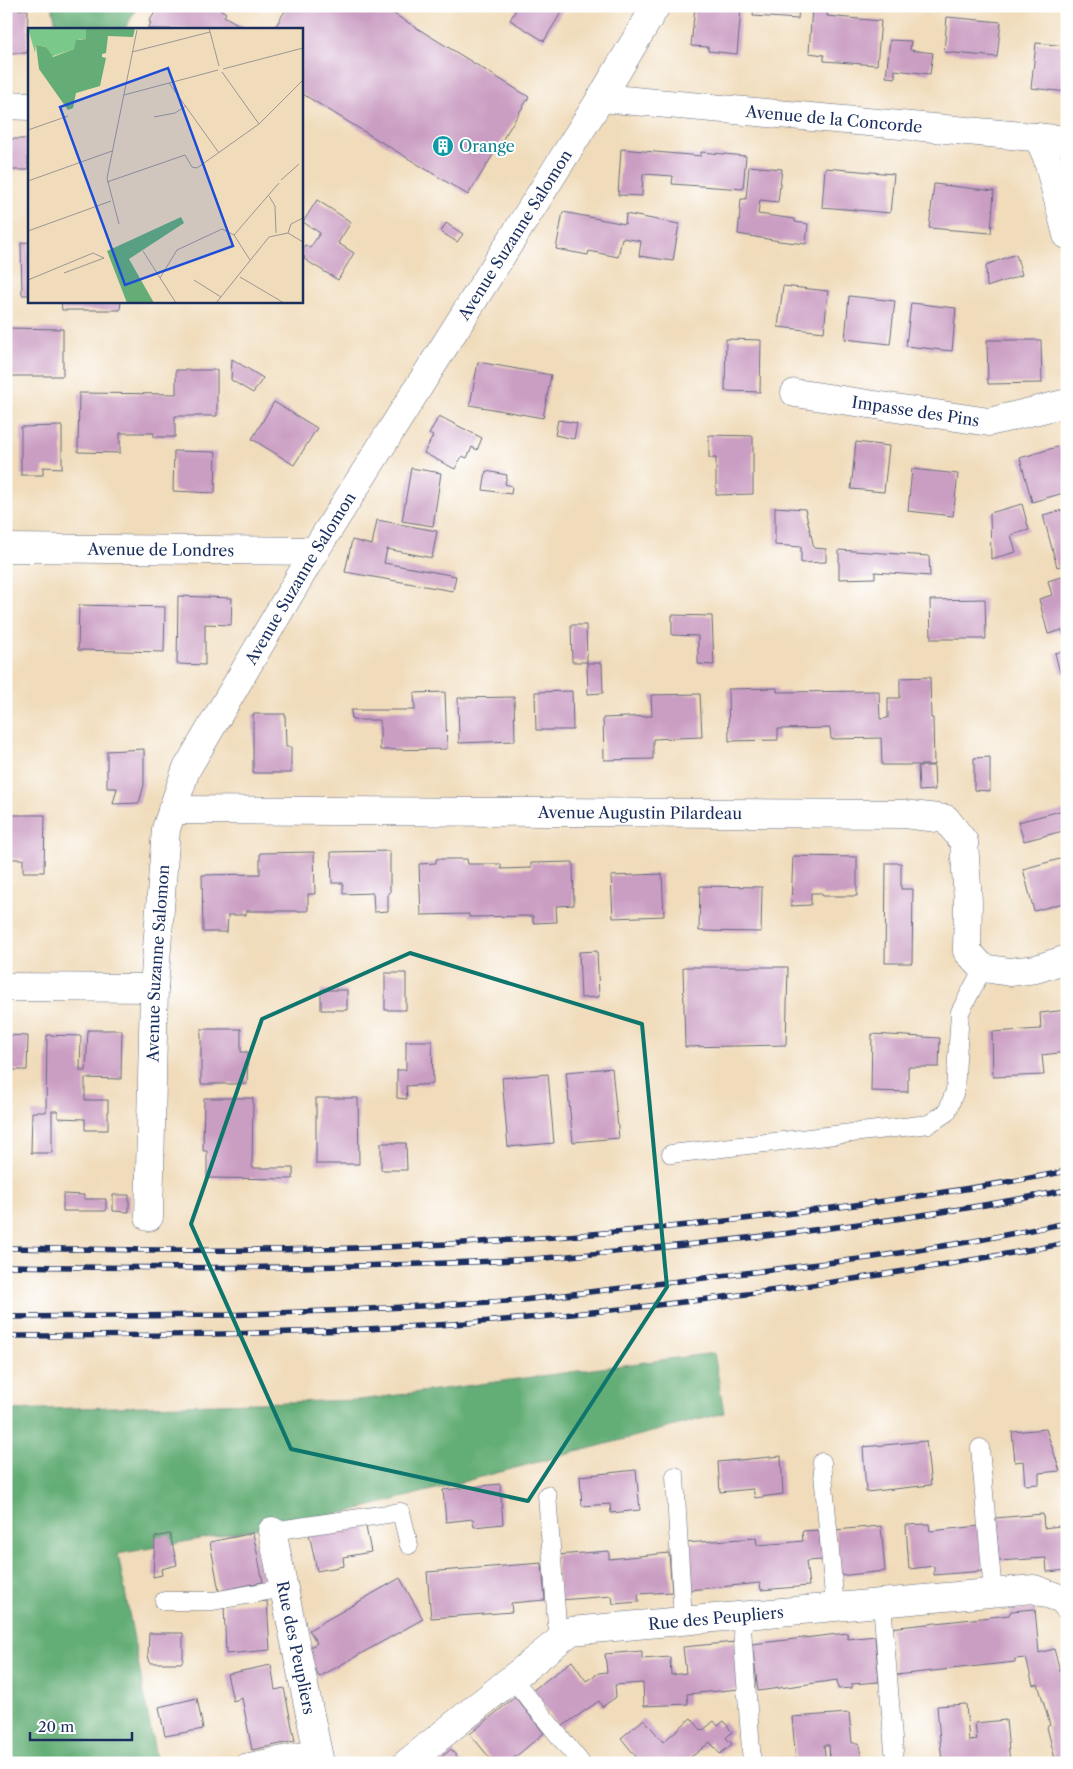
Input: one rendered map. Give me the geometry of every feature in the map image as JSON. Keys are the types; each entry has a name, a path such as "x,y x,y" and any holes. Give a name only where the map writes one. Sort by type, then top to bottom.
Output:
{"street":[{"name":"Avenue Suzanne Salomon","path":"150,1217 154,988 166,829 186,770 315,550 601,98 656,6"},
{"name":"Avenue de la Concorde","path":"601,98 1067,140"},
{"path":"6,105 28,106"},
{"path":"1038,137 1047,157 1067,235"},
{"name":"Impasse des Pins","path":"795,393 989,422 1067,403"},
{"name":"Avenue de Londres","path":"6,548 315,550"},
{"name":"Avenue Augustin Pilardeau","path":"172,810 894,814 946,819 964,842 968,901 967,951 983,968"},
{"path":"983,968 1010,972 1036,968 1067,959"},
{"path":"6,988 154,988"},
{"name":"Rue des Peupliers","path":"272,1531 319,1755"},
{"name":"Rue des Peupliers","path":"407,1763 571,1631 1034,1589 1062,1599 1067,1605"}],"lane":[{"path":"671,1154 929,1124 947,1112 955,1091 960,1012 983,968"},
{"path":"980,1448 993,1593"},
{"path":"822,1462 835,1607"},
{"path":"675,1476 683,1621"},
{"path":"547,1495 557,1624 561,1639"},
{"path":"272,1531 401,1512 409,1545"},
{"path":"164,1601 213,1601 284,1588"},
{"path":"882,1603 894,1751"},
{"path":"741,1616 752,1763"},
{"path":"512,1678 581,1763"},
{"path":"244,1763 319,1755"}],"highlighted area":[{"path":"410,953 642,1024 667,1287 528,1501 291,1449 191,1224 262,1019"}],"green space":[{"path":"52,6 138,6 126,28 57,28"},
{"path":"714,1353 724,1413 352,1511 118,1554 157,1763 6,1763 6,1410 360,1400"}],"building":[{"path":"159,6 215,6 226,13 224,16 244,28 148,28 151,23 149,22"},
{"name":"Orange","path":"288,6 381,6 529,97 468,195 302,94 302,28 275,28"},
{"path":"518,6 565,6 544,41 510,20"},
{"path":"695,6 741,9 737,54 708,51 708,47 691,46"},
{"path":"754,6 799,6 798,19 753,16"},
{"path":"812,6 828,6 827,16 881,21 877,65 824,61 824,55 809,53"},
{"path":"6,9 28,10 27,53 6,53"},
{"path":"947,17 1001,22 997,57 944,52"},
{"path":"890,40 911,41 910,50 933,53 930,74 895,70 895,78 886,77"},
{"path":"1036,43 1067,46 1067,92 1031,88"},
{"path":"6,139 28,139 28,170 6,170"},
{"path":"621,149 701,156 701,152 746,156 743,189 672,184 673,176 643,174 642,196 618,195"},
{"path":"749,166 782,169 778,202 760,200 758,214 795,219 795,222 808,224 806,244 738,234 741,199 746,199"},
{"path":"825,168 894,174 890,213 822,207"},
{"path":"934,184 994,191 991,233 929,228"},
{"path":"317,200 351,222 338,243 354,253 338,280 304,259 302,250 305,245 310,248 320,233 303,222"},
{"path":"563,212 625,224 626,214 679,224 673,261 639,256 641,241 622,238 618,257 589,251 588,255 556,249"},
{"path":"446,223 463,234 457,242 441,232"},
{"path":"28,242 28,295 22,295 21,243"},
{"path":"1016,254 1022,275 987,287 986,265"},
{"path":"783,286 828,291 824,332 778,327"},
{"path":"849,296 895,301 890,344 845,339"},
{"path":"61,302 121,302 120,310 62,310"},
{"path":"911,303 956,308 952,351 906,346"},
{"path":"6,328 63,329 63,376 6,376"},
{"path":"726,339 761,340 760,392 725,391"},
{"path":"987,340 1041,340 1042,383 988,384"},
{"path":"232,359 263,378 253,393 231,380"},
{"path":"478,362 551,375 543,418 470,405"},
{"path":"176,370 217,370 217,416 175,416 175,437 154,437 154,433 120,433 120,453 78,452 79,393 176,394"},
{"path":"274,402 317,428 294,465 252,439"},
{"path":"439,416 482,438 477,450 472,447 467,458 462,456 455,469 424,453 433,436 429,434"},
{"path":"558,420 577,423 574,439 555,435"},
{"path":"62,426 62,468 43,467 43,475 21,475 21,427"},
{"path":"709,435 753,436 753,494 716,495 716,458 709,458"},
{"path":"856,442 889,446 884,492 851,489"},
{"path":"1060,446 1067,469 1067,492 1032,502 1020,458"},
{"path":"174,451 216,452 215,493 173,491"},
{"path":"411,468 441,473 433,526 402,521"},
{"path":"912,469 958,474 953,516 908,511"},
{"path":"486,471 507,475 505,484 512,486 511,494 483,490"},
{"path":"1022,504 1029,530 1011,535 1016,552 991,559 990,513"},
{"path":"775,507 805,509 814,548 826,549 826,562 801,563 801,547 775,545"},
{"path":"1067,509 1067,564 1057,567 1043,515"},
{"path":"377,520 437,531 432,558 387,549 384,563 456,576 453,591 345,572 352,540 372,545"},
{"path":"839,550 929,556 930,576 875,572 875,578 839,579"},
{"path":"1067,575 1067,636 1064,637 1062,630 1048,634 1039,599 1052,595 1048,581"},
{"path":"178,596 232,598 231,625 205,624 205,665 177,664"},
{"path":"985,599 986,639 931,639 930,600"},
{"path":"79,605 165,607 164,652 78,650"},
{"path":"672,615 712,616 714,665 698,664 698,636 672,635"},
{"path":"571,625 586,625 587,662 572,662"},
{"path":"1067,650 1067,671 1060,673 1055,653"},
{"path":"587,663 602,663 603,693 588,694"},
{"path":"930,677 934,765 882,765 881,738 831,739 830,728 778,729 778,740 729,741 728,689 777,688 777,692 879,691 880,719 888,718 888,698 900,698 900,678"},
{"path":"572,691 573,730 536,730 535,692"},
{"path":"445,692 447,749 380,750 380,720 352,720 351,710 415,710 414,693"},
{"path":"700,694 702,737 653,739 653,759 604,760 603,718 652,716 651,695"},
{"path":"514,697 515,741 459,743 458,698"},
{"path":"253,714 285,714 286,747 291,747 291,773 253,773"},
{"path":"144,749 144,785 139,803 113,804 117,788 107,788 107,751"},
{"path":"990,757 990,791 974,790 974,758"},
{"path":"918,766 934,766 935,790 919,791"},
{"path":"1067,810 1067,830 1024,841 1018,822"},
{"path":"6,815 45,815 44,872 23,872 23,859 6,859"},
{"path":"390,851 388,911 374,912 373,893 343,894 343,883 332,883 331,852"},
{"path":"314,852 315,894 308,894 308,911 246,911 246,915 228,915 227,932 203,932 202,875 260,874 260,853"},
{"path":"793,856 857,857 857,896 822,896 822,893 811,893 811,905 791,906"},
{"path":"1067,857 1067,902 1034,911 1023,869"},
{"path":"436,859 467,859 468,864 501,864 501,869 531,868 531,863 573,862 574,905 556,906 557,922 533,923 533,916 469,917 469,914 421,915 419,864 436,863"},
{"path":"886,863 901,863 901,889 913,889 912,963 885,963"},
{"path":"662,874 664,916 613,918 611,876"},
{"path":"700,886 762,887 761,932 699,931"},
{"path":"597,951 599,997 581,998 579,952"},
{"path":"683,967 788,967 786,1045 685,1047"},
{"path":"385,973 406,973 406,1010 385,1010"},
{"path":"321,990 347,990 347,1010 321,1010"},
{"path":"1067,1010 1067,1052 1042,1055 1044,1075 993,1077 992,1032 1041,1029 1040,1013"},
{"path":"201,1029 241,1029 241,1052 248,1052 247,1084 201,1084"},
{"path":"88,1030 122,1030 121,1079 85,1078 85,1100 108,1100 108,1130 85,1130 85,1119 58,1118 58,1111 52,1111 52,1153 31,1153 32,1112 46,1112 47,1035 81,1036 80,1071 86,1071"},
{"path":"872,1034 940,1038 939,1067 908,1067 908,1092 871,1091"},
{"path":"6,1035 28,1036 27,1070 6,1070"},
{"path":"406,1041 432,1041 433,1084 406,1086 407,1099 397,1098 397,1070 406,1070"},
{"path":"612,1068 619,1138 573,1142 566,1072"},
{"path":"548,1074 554,1143 508,1147 502,1078"},
{"path":"204,1098 253,1098 252,1168 293,1168 293,1179 207,1178 207,1151 203,1151"},
{"path":"316,1098 358,1098 359,1164 316,1164"},
{"path":"381,1143 406,1143 407,1170 381,1170"},
{"path":"63,1194 84,1195 84,1199 106,1199 106,1211 63,1211"},
{"path":"113,1195 129,1195 129,1212 113,1211"},
{"path":"1046,1429 1060,1471 1039,1473 1039,1484 1025,1485 1023,1461 1015,1462 1012,1432"},
{"path":"926,1441 931,1485 866,1492 863,1447"},
{"path":"781,1456 783,1494 755,1498 753,1489 720,1492 718,1462"},
{"path":"636,1470 640,1510 611,1513 610,1504 582,1506 580,1476"},
{"path":"500,1484 503,1524 474,1527 473,1519 446,1522 443,1490"},
{"path":"1043,1514 1044,1528 1067,1525 1067,1570 1047,1572 1046,1558 999,1561 995,1518"},
{"path":"365,1522 371,1552 343,1557 344,1566 317,1571 309,1533"},
{"path":"929,1524 930,1531 980,1526 983,1571 934,1575 934,1566 909,1569 906,1525"},
{"path":"881,1526 885,1571 839,1576 835,1530"},
{"path":"819,1530 822,1560 806,1561 809,1586 761,1590 760,1583 689,1590 685,1543 756,1538 757,1545 784,1543 803,1541 802,1531"},
{"path":"253,1533 263,1582 219,1591 210,1542"},
{"path":"170,1534 177,1565 161,1569 162,1575 153,1577 155,1537"},
{"path":"609,1551 609,1559 669,1553 672,1592 638,1594 639,1602 613,1604 612,1596 560,1600 556,1555"},
{"path":"542,1563 545,1600 511,1603 512,1612 431,1618 427,1572"},
{"path":"400,1578 423,1619 319,1677 305,1650 317,1643 309,1630"},
{"path":"267,1601 270,1650 226,1654 224,1605"},
{"path":"1035,1609 1039,1653 1054,1649 1062,1678 1067,1677 1067,1763 1056,1763 1047,1727 1050,1725 1038,1684 1033,1685 1026,1658 1015,1659 1015,1662 896,1675 890,1628 1009,1615 1011,1611"},
{"path":"149,1633 183,1633 183,1660 181,1663 150,1663 148,1655"},
{"path":"847,1633 848,1639 875,1636 879,1682 852,1684 852,1688 838,1689 837,1680 758,1691 752,1644"},
{"path":"735,1642 740,1689 687,1694 688,1704 644,1706 643,1683 615,1685 616,1697 602,1707 599,1701 560,1728 533,1690 572,1661 586,1681 599,1673 607,1672 605,1654 642,1651 642,1659 670,1657 671,1675 686,1673 683,1647"},
{"path":"271,1665 275,1690 284,1688 295,1741 252,1750 242,1698 233,1701 227,1674"},
{"path":"515,1697 544,1733 508,1763 494,1763 470,1734"},
{"path":"197,1698 203,1729 165,1736 159,1707"},
{"path":"966,1704 969,1741 977,1740 975,1723 1006,1720 1010,1763 942,1763 937,1706"},
{"path":"849,1713 852,1743 859,1743 862,1763 830,1763 829,1745 824,1745 826,1763 796,1763 792,1717"},
{"path":"691,1718 702,1731 714,1721 718,1726 724,1721 732,1732 726,1738 732,1744 720,1754 710,1742 684,1763 641,1763 621,1738 644,1719 663,1742"},
{"path":"451,1749 462,1763 434,1763 437,1761"}],"railway":[{"path":"6,1248 291,1250 386,1247 570,1236 755,1218 972,1188 1067,1171"},
{"path":"6,1266 133,1268 324,1267 540,1258 712,1242 846,1226 979,1206 1067,1190"},
{"path":"6,1317 226,1315 523,1300 868,1258 974,1241 1067,1223"},
{"path":"6,1336 295,1332 410,1327 542,1317 693,1301 843,1281 1067,1243"}],"place":[{"name":"Orange","path":"443,146"}]}
